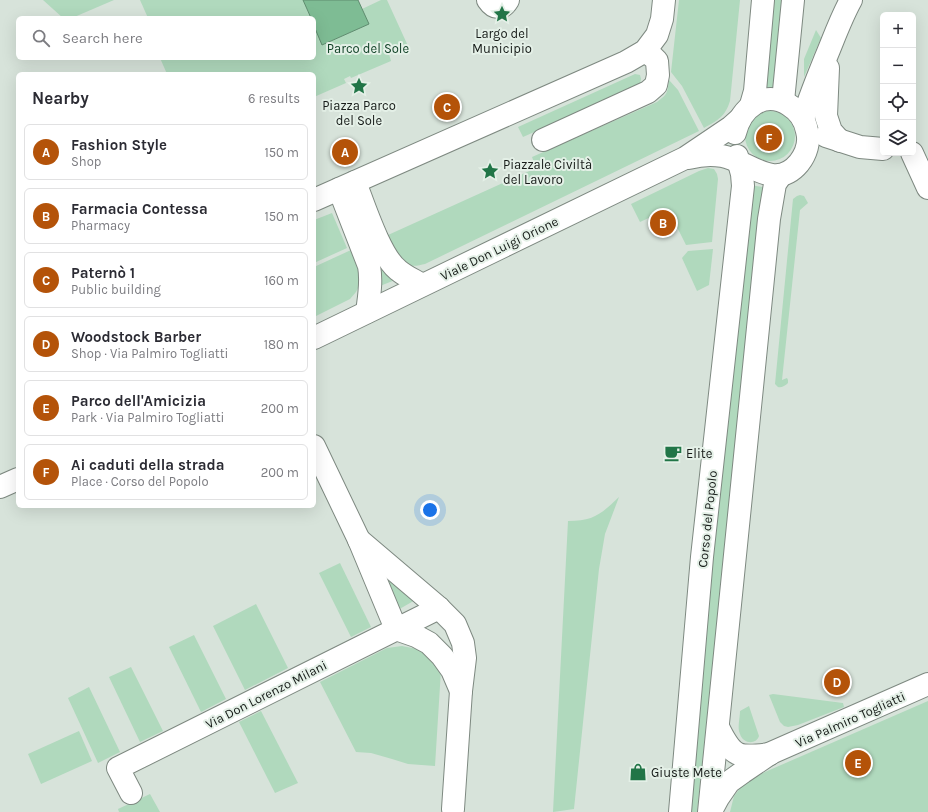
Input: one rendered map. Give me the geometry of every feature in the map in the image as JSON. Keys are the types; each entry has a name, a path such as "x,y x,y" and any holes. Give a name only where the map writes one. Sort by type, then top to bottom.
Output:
{"street":[{"path":"488,0 492,6 502,7 508,0"},
{"path":"316,199 626,62 645,51 657,35 662,19 664,0"},
{"path":"740,161 734,147 734,135 736,127 746,112 755,90 763,0"},
{"path":"783,101 793,0"},
{"path":"685,158 714,154 740,161 767,174 781,175 794,168 803,158 807,147 808,135 804,121 807,105 851,0"},
{"path":"829,50 826,116 831,131 850,144"},
{"path":"543,140 648,92 656,85 658,76 656,61 645,51"},
{"path":"685,158 731,127 760,100 772,98 783,101 795,108 804,121 815,132 850,144 880,149"},
{"path":"803,158 850,144"},
{"path":"913,156 928,188"},
{"name":"Viale Don Luigi Orione","path":"316,337 685,158"},
{"name":"Corso del Popolo","path":"680,812 702,557 743,186 740,161"},
{"path":"710,812 769,219 775,184 781,175"},
{"path":"347,185 360,219 371,275 367,312"},
{"path":"360,219 381,246 390,262 398,270 422,285"},
{"path":"316,450 359,540 396,629 430,643 452,670 461,691"},
{"path":"0,488 16,480"},
{"path":"359,540 439,608 455,624 463,643 465,658 461,691 453,809"},
{"name":"Via Don Lorenzo Milani","path":"131,793 118,768 439,608"},
{"name":"Via Palmiro Togliatti","path":"771,754 928,684"},
{"path":"718,727 725,742 731,750 739,755 749,756 771,754"},
{"path":"710,812 730,782 742,772 771,754"}],"green space":[{"path":"43,0 114,0 77,16 61,16"},
{"name":"Parco del Sole","path":"140,0 303,0 310,16 147,16"},
{"name":"Parco del Sole","path":"381,0 387,0 408,46 389,54 391,61 351,78 350,76 344,79 346,83 316,96 316,72 166,72 161,60 316,60 316,30 323,45 368,24 362,9"},
{"path":"679,0 740,0 730,101 726,111 720,118 704,128 682,86 671,72"},
{"path":"772,0 784,0 774,89 763,90"},
{"path":"816,30 821,38 804,77 804,59"},
{"path":"635,74 640,75 641,79 640,84 637,86 523,137 518,127"},
{"path":"669,80 678,90 699,131 425,264 415,266 408,265 399,256 388,235 536,168 532,157 657,102 666,93"},
{"path":"765,111 775,111 788,118 795,131 795,141 788,154 775,161 765,161 756,157 749,150 745,141 745,131 749,122 756,115"},
{"path":"708,168 714,169 718,179 712,242 686,245 668,209 640,222 631,204"},
{"path":"749,185 763,187 697,812 687,812"},
{"path":"800,195 804,196 808,203 800,210 782,380 787,378 788,383 778,387 775,384 793,199"},
{"path":"332,213 347,248 316,262 316,219"},
{"path":"365,227 395,280 380,286"},
{"path":"713,249 709,285 697,291 682,258 688,251"},
{"path":"351,250 359,269 360,284 350,299 316,316 316,266"},
{"path":"619,497 605,534 599,569 574,809 553,812 568,521 591,518 602,512"},
{"path":"340,563 371,627 351,637 319,573"},
{"path":"375,564 417,599 396,611"},
{"path":"256,604 288,668 245,690 213,626"},
{"path":"194,635 226,699 201,712 169,647"},
{"path":"402,646 427,653 441,670 435,766 408,764 371,753 356,752 320,682 387,648"},
{"path":"131,667 163,731 140,742 109,677"},
{"path":"89,687 120,752 98,763 68,698"},
{"path":"773,694 843,703 844,707 798,725 788,727 784,726 780,722 769,695"},
{"path":"928,701 928,812 730,812 734,796 744,783 765,772"},
{"path":"749,706 759,736 752,742 744,740 739,732 740,711"},
{"path":"261,711 298,783 275,793 239,722"},
{"path":"79,731 92,761 41,784 28,754"},
{"path":"150,794 160,812 119,812 118,809"}],"shaded area":[{"path":"303,0 358,0 369,24 322,45 316,31 316,16 310,16"}],"place":[{"name":"Largo del Municipio","path":"502,14"},
{"name":"Piazza Parco del Sole","path":"359,86"},
{"name":"Paternò 1","path":"447,107"},
{"name":"Ai caduti della strada","path":"769,138"},
{"name":"Fashion Style","path":"345,152"},
{"name":"Piazzale Civiltà del Lavoro","path":"490,171"},
{"name":"Farmacia Contessa","path":"663,223"},
{"name":"Elite","path":"673,453"},
{"name":"Woodstock Barber","path":"837,682"},
{"name":"Parco dell'Amicizia","path":"858,763"},
{"name":"Giuste Mete","path":"638,772"}]}
